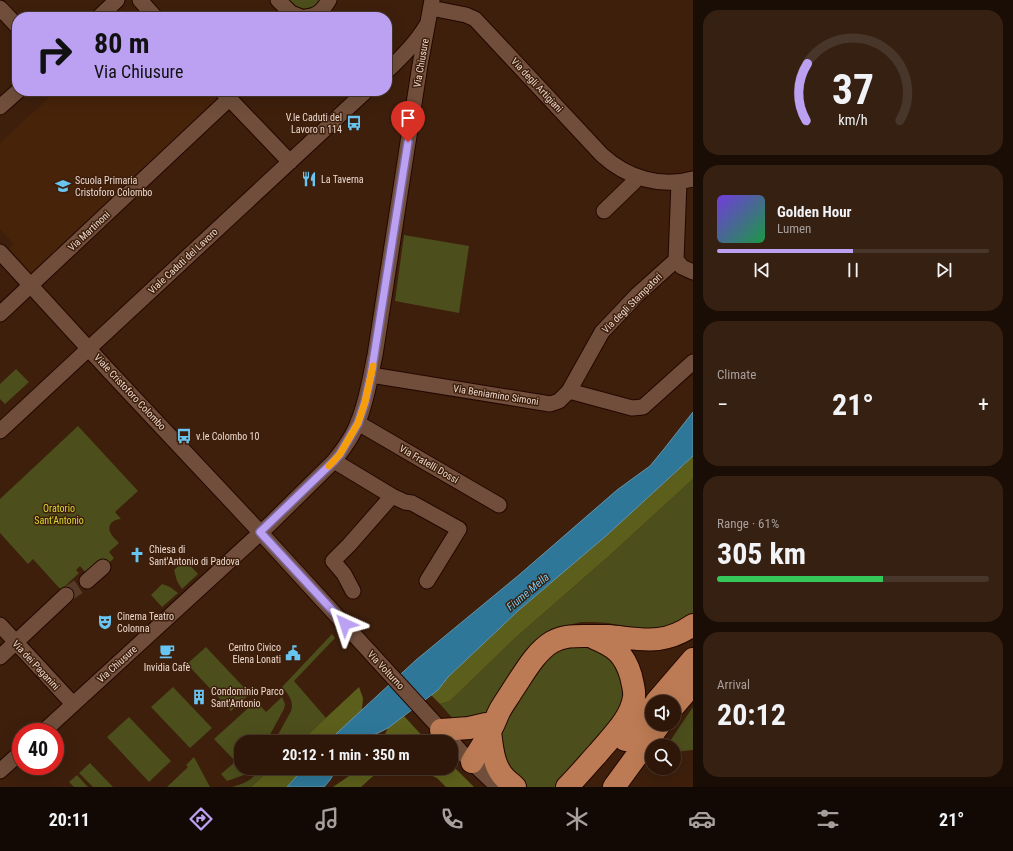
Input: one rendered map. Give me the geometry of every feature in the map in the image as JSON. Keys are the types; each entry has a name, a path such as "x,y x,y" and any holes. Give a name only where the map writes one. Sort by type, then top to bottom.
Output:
{"highway":[{"path":"468,759 478,737 492,722 530,664 551,642 564,637 576,635 649,640 662,639 688,629 693,625"},
{"path":"567,787 617,730 629,713 634,695 632,680 622,656 605,643 591,636"},
{"path":"662,695 693,659"},
{"path":"681,698 693,684"},
{"path":"588,787 645,716"},
{"path":"440,729 469,728 492,722"},
{"path":"492,722 494,756 497,765 504,778 515,787"},
{"path":"614,787 655,731"},
{"path":"625,787 645,760"}],"street":[{"path":"104,12 117,0"},
{"path":"140,0 151,12"},
{"path":"278,0 290,12"},
{"path":"320,12 329,0"},
{"path":"0,8 12,21"},
{"path":"392,67 422,34 430,10"},
{"name":"Via Chiusure","path":"53,723 260,532 334,461 340,454 358,423 365,402 371,375 430,10"},
{"name":"Via degli Artigiani","path":"430,10 466,15 475,19 602,155 618,168 636,177 654,181 666,182 686,180"},
{"path":"392,67 410,55 423,51"},
{"path":"0,107 12,96"},
{"name":"Via Martinoni","path":"0,314 225,96"},
{"path":"227,96 290,162"},
{"name":"Viale Caduti del Lavoro","path":"0,431 361,96"},
{"path":"604,210 635,182 636,177"},
{"path":"686,180 676,260 682,267 693,272"},
{"name":"Viale Cristoforo Colombo","path":"0,252 260,532"},
{"name":"Via degli Stampatori","path":"568,391 602,332 638,294 676,260"},
{"path":"568,391 632,408 643,407 693,362"},
{"name":"Via Beniamino Simoni","path":"371,375 550,404 559,401 568,391"},
{"name":"Via Fratelli Dossi","path":"358,423 500,504"},
{"path":"334,461 392,496 405,502 412,503 459,529 427,581"},
{"path":"353,591 344,574 333,561 392,496"},
{"name":"Via Volturno","path":"260,532 440,729 468,759 498,787"},
{"path":"87,581 102,567"},
{"path":"0,657 66,595"},
{"name":"Via dei Paganini","path":"0,626 73,704"},
{"path":"0,771 12,760"}],"shaded area":[{"name":"Scuola Primaria Cristoforo Colombo","path":"51,96 218,96 220,98 32,274 9,249 14,244 0,229 0,143"},
{"path":"693,456 693,479 609,556 514,639 450,701 440,704 431,695 438,690 448,677 519,610 607,535"},
{"path":"359,687 363,698 362,710 335,735 308,735"},
{"path":"404,716 421,735 384,735 388,728"},
{"path":"458,771 474,787 446,787 437,778 430,775 458,775"},
{"path":"264,775 298,775 287,787 251,787"},
{"path":"374,775 361,787 333,787 349,776"}],"green space":[{"path":"284,0 324,0 306,12 302,12"},
{"path":"404,235 469,246 459,313 395,301"},
{"path":"16,369 29,382 5,404 0,399 0,384"},
{"name":"Oratorio Sant'Antonio","path":"78,426 138,491 115,512 121,519 110,524 109,529 119,543 109,552 114,558 108,564 103,559 87,574 80,566 76,570 79,573 61,590 33,559 28,564 0,533 0,499"},
{"path":"693,479 693,613 676,624 658,629 640,629 608,623 593,622 581,622 561,627 551,632 484,718 455,721 440,704 450,701 514,639 609,556"},
{"path":"185,560 198,574 182,589 177,581 174,570"},
{"path":"162,584 170,587 178,593 162,607 151,595"},
{"path":"332,634 335,638 294,681 326,718 308,735 278,735 292,707 290,698 282,687"},
{"path":"583,644 608,655 620,671 623,689 622,700 618,711 557,787 527,787 517,779 503,762 499,728 544,660 558,649"},
{"path":"206,647 250,694 231,711 187,664"},
{"path":"173,687 212,728 190,748 151,707"},
{"path":"282,697 285,704 284,709 270,735 234,735 234,760 214,739 256,701 266,712"},
{"path":"693,707 693,750 681,751 681,739 672,739 677,731 681,731 681,725"},
{"path":"129,717 171,761 149,782 107,737"},
{"path":"194,757 210,787 167,787 188,767 186,765"},
{"path":"90,763 113,787 93,787 79,773"},
{"path":"234,763 234,775 244,775 227,781 221,774"},
{"path":"77,775 88,787 74,787 69,782"},
{"path":"264,775 251,787 232,787 248,781 254,776"}],"water":[{"name":"Fiume Mella","path":"693,412 693,456 607,535 519,610 448,677 438,690 388,728 378,733 373,735 335,735 416,660 519,575 617,490 650,466"},
{"path":"298,775 333,775 324,787 287,787"}],"tunnel":[{"path":"66,595 87,581"}],"slow traffic":[{"path":"329,466 340,454 358,423 365,402 373,366"}],"place":[{"name":"V.le Caduti del Lavoro n 114","path":"354,123"},
{"name":"La Taverna","path":"309,179"},
{"name":"Scuola Primaria Cristoforo Colombo","path":"63,186"},
{"name":"v.le Colombo 10","path":"184,436"},
{"name":"Chiesa di Sant'Antonio di Padova","path":"137,555"},
{"name":"Cinema Teatro Colonna","path":"105,622"},
{"name":"Invidia Cafè","path":"167,651"},
{"name":"Centro Civico Elena Lonati","path":"293,653"},
{"name":"Condominio Parco Sant'Antonio","path":"199,697"}],"route":[{"path":"345,624 260,532 334,461 340,454 358,423 365,402 371,375 408,142"}]}
